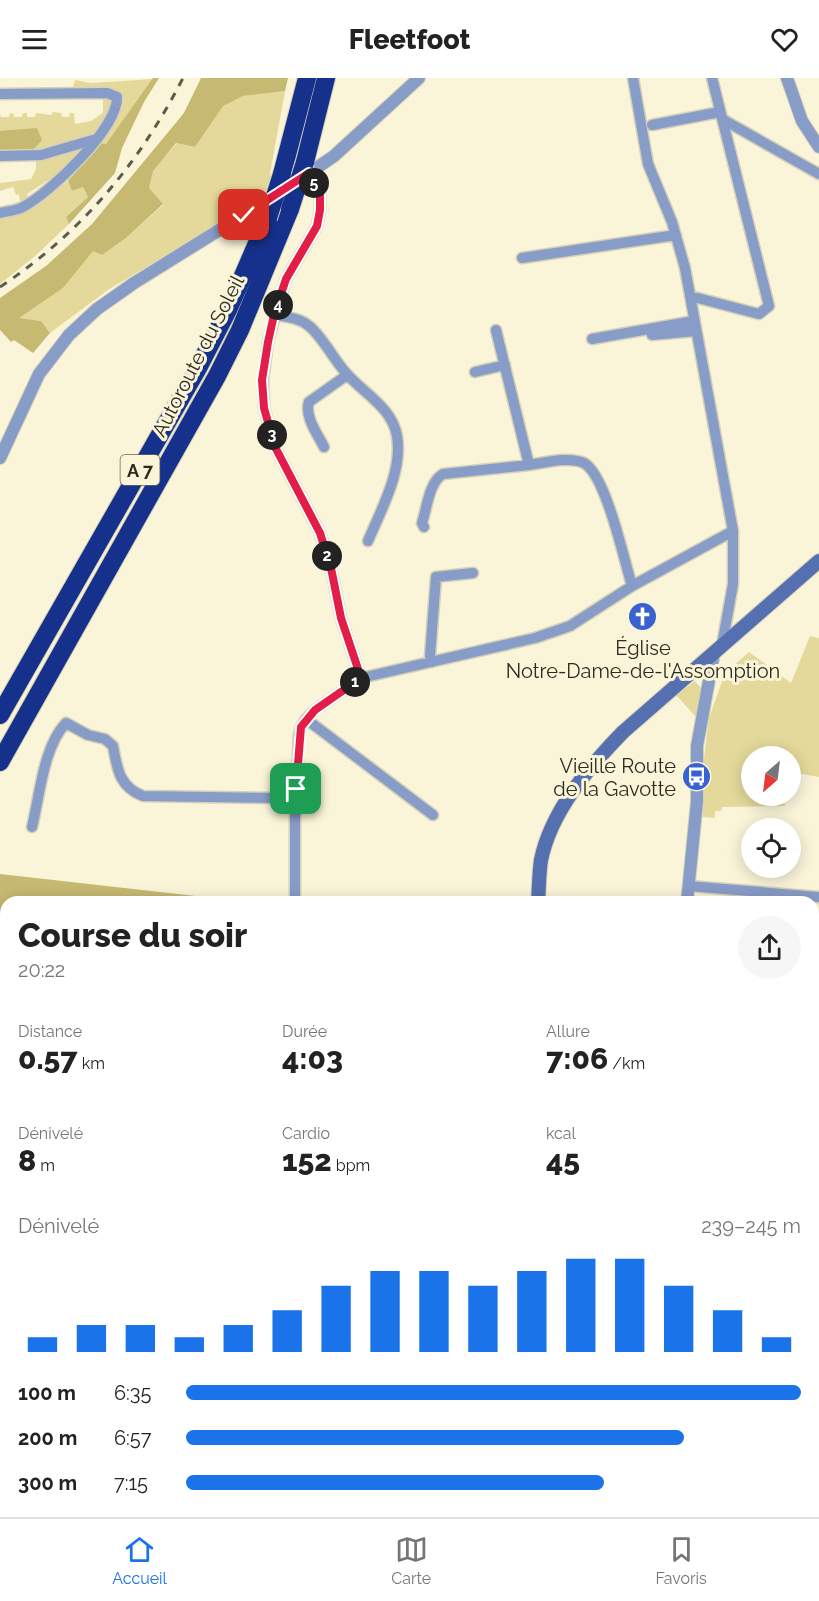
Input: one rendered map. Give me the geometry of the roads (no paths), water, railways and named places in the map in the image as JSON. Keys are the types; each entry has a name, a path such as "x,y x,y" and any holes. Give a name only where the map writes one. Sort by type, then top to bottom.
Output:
{"highway":[{"name":"Autoroute du Soleil","path":"0,715 198,368 229,308 268,219 307,78"},
{"name":"Autoroute du Soleil","path":"0,762 217,376 245,320 307,168 326,78"}],"main road":[{"path":"538,896 541,861 548,836 563,807 600,756 623,732 819,561"}],"street":[{"path":"0,458 39,374 69,335 97,309 307,168 334,156 419,78"},
{"path":"633,78 648,164 676,236 690,298 733,531 733,584 707,687 697,747 697,801 688,896"},
{"path":"690,298 759,314 769,306 712,78"},
{"path":"788,78 802,121 819,147"},
{"path":"0,94 113,94 117,97 118,104 97,139 65,176 22,208 0,213"},
{"path":"652,125 721,116 819,174"},
{"path":"0,156 41,154 97,139"},
{"path":"307,168 320,195 320,210 317,226 286,279 274,315 262,380 264,408 275,447 320,533 331,568 341,618 361,678"},
{"path":"522,258 676,236"},
{"path":"690,298 742,315"},
{"path":"274,315 291,317 309,326 347,375 366,390 388,414 397,435 398,460 368,541"},
{"path":"597,341 695,326"},
{"path":"496,330 528,465"},
{"path":"475,372 505,365"},
{"path":"324,447 308,414 307,406 309,402 347,375"},
{"path":"424,527 422,523 433,486 438,477 443,474 569,461 583,463 593,471 603,488 632,586"},
{"path":"295,896 299,735 306,719 315,710 361,678 535,638 570,626 632,586 733,531"},
{"path":"432,662 430,656 436,577 473,573"},
{"path":"701,664 707,687"},
{"path":"306,719 433,815"},
{"path":"32,827 43,781 45,759 66,723 88,735 110,742 120,777 138,795 279,798 296,789"},
{"path":"689,886 745,896"}],"railway":[{"path":"0,287 57,244 105,194 147,139 183,78"}],"place":[{"name":"Église Notre-Dame-de-l'Assomption","path":"643,617"},
{"name":"Vieille Route de la Gavotte","path":"697,777"}]}
